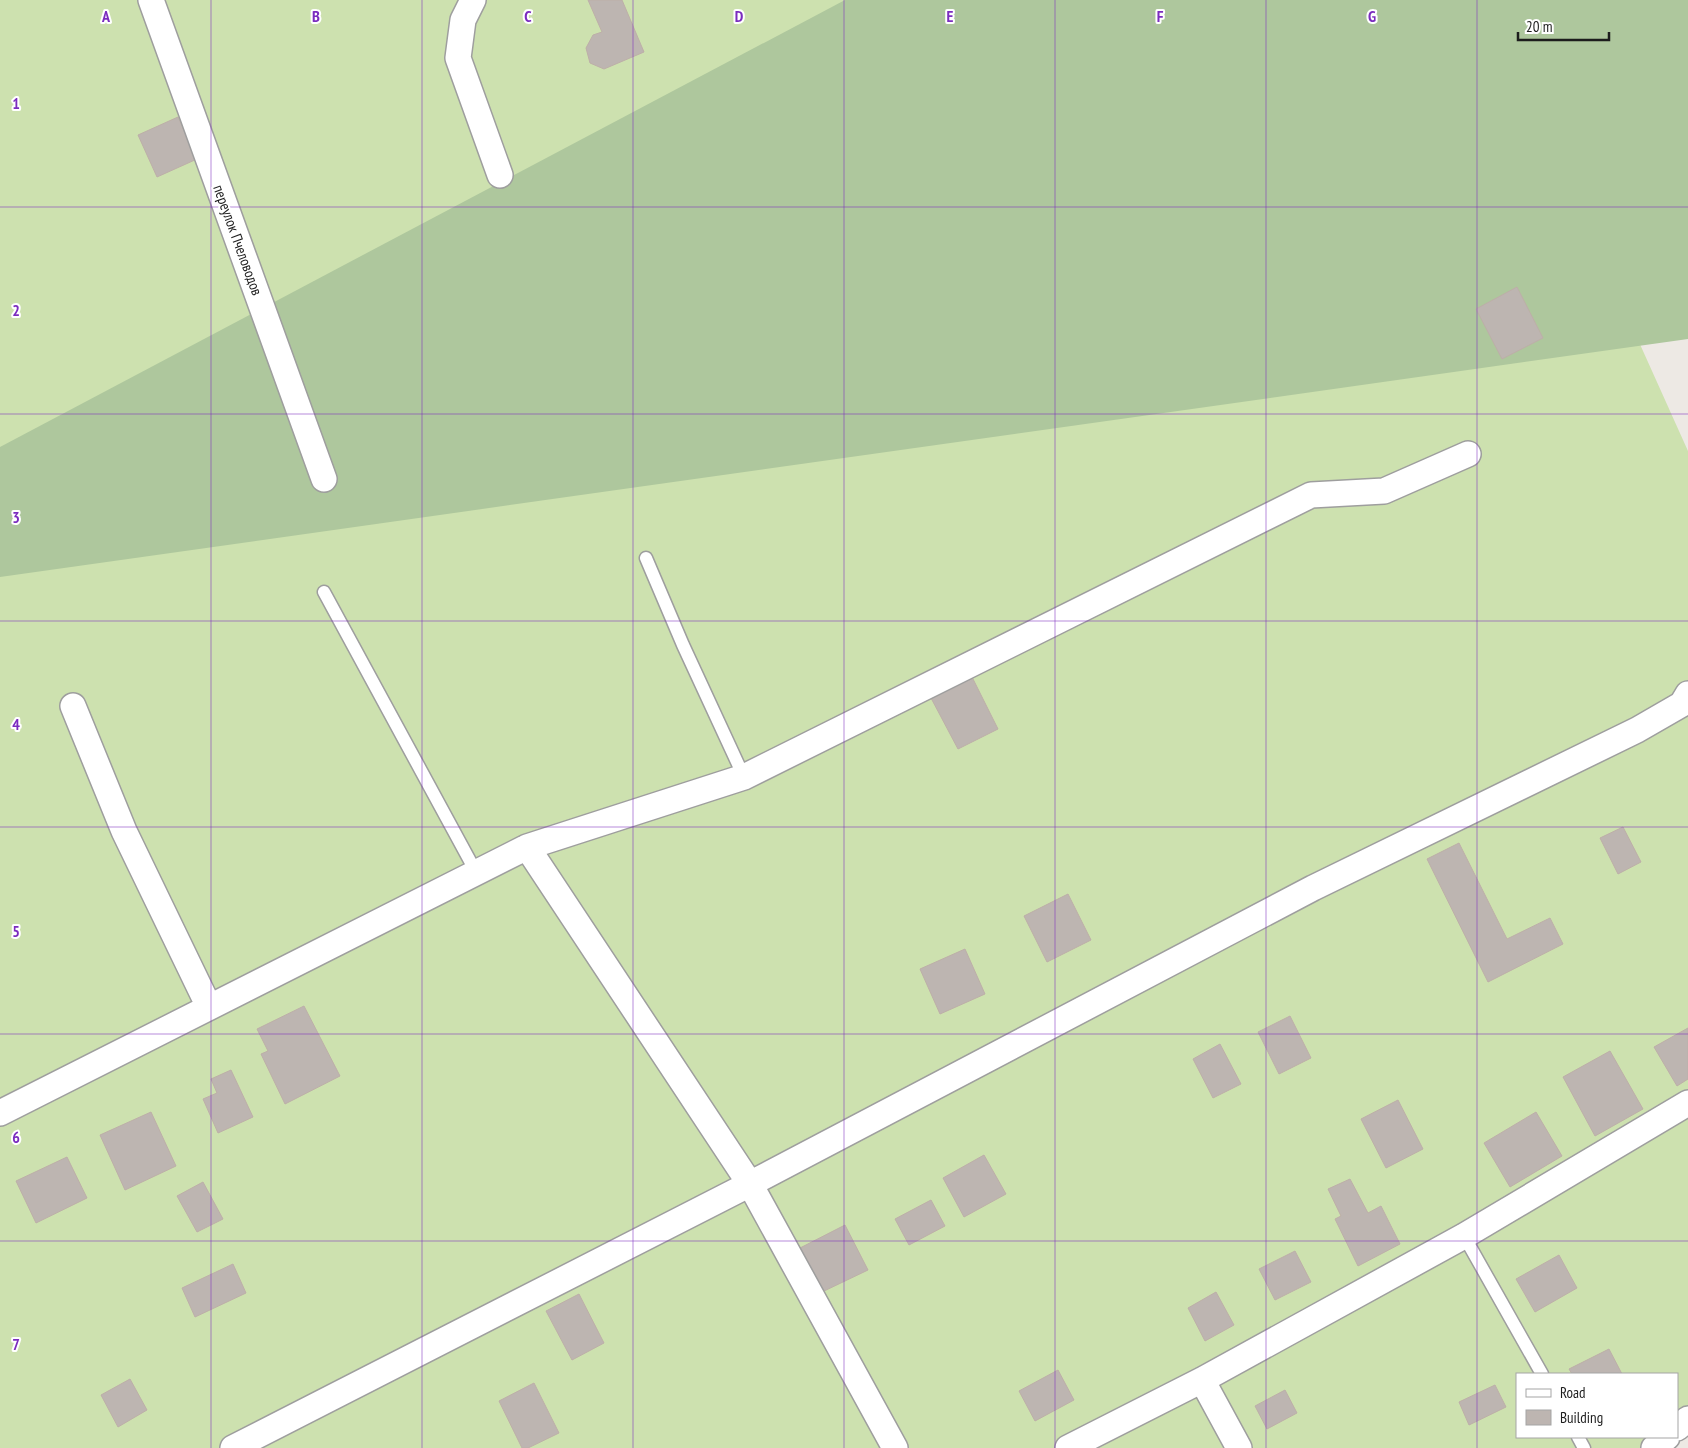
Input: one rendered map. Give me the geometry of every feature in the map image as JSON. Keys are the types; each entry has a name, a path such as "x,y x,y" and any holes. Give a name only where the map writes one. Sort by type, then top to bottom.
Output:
{"street":[{"name":"переулок Пчеловодов","path":"151,0 324,479"},
{"path":"473,0 463,20 458,58 500,175"},
{"path":"0,1113 527,846 744,776 1311,495 1384,491 1468,454"},
{"path":"233,1448 750,1184 1313,888 1637,730 1682,704 1688,694"},
{"path":"73,706 124,831 209,1007"},
{"path":"527,846 750,1184 895,1448"},
{"path":"1068,1448 1202,1380 1464,1236 1688,1103"},
{"path":"1202,1380 1239,1448"},
{"path":"1678,1427 1688,1419"},
{"path":"1654,1448 1666,1438"}],"lane":[{"path":"646,558 683,645 744,776"},
{"path":"324,592 476,872"},
{"path":"1464,1236 1541,1373"}],"green space":[{"path":"0,0 1215,0 1540,122 1688,451 1688,1427 1678,1433 1678,1373 1516,1373 1516,1438 1672,1438 1666,1448 0,1448"},
{"path":"845,0 1688,0 1688,339 0,577 0,447"}],"building":[{"path":"588,0 622,0 644,52 604,69 590,63 586,48 593,35 602,32"},
{"path":"178,117 197,159 157,177 138,135"},
{"path":"1517,287 1543,338 1502,359 1476,309"},
{"path":"972,677 998,729 958,749 931,698"},
{"path":"1623,827 1641,862 1618,874 1600,838"},
{"path":"1459,843 1507,939 1550,918 1563,944 1488,982 1427,859"},
{"path":"1068,894 1091,940 1047,962 1024,916"},
{"path":"965,949 985,994 940,1014 920,969"},
{"path":"304,1006 340,1076 285,1104 261,1054 268,1051 257,1029"},
{"path":"1290,1016 1311,1058 1279,1074 1258,1032"},
{"path":"1688,1028 1688,1079 1677,1086 1654,1047"},
{"path":"1220,1044 1241,1084 1213,1098 1193,1059"},
{"path":"1610,1051 1643,1109 1595,1136 1563,1077"},
{"path":"231,1070 253,1117 218,1133 203,1099 217,1093 211,1079"},
{"path":"1398,1100 1423,1149 1386,1168 1361,1119"},
{"path":"151,1112 176,1166 125,1190 100,1135"},
{"path":"1536,1112 1562,1156 1510,1187 1484,1143"},
{"path":"984,1155 1006,1194 964,1217 943,1178"},
{"path":"67,1157 87,1198 36,1223 16,1181"},
{"path":"1350,1179 1368,1213 1381,1206 1400,1244 1358,1266 1335,1219 1341,1216 1328,1189"},
{"path":"203,1182 223,1219 197,1232 177,1196"},
{"path":"931,1200 945,1226 909,1245 895,1219"},
{"path":"845,1225 868,1270 822,1292 800,1248"},
{"path":"1295,1251 1311,1282 1275,1300 1259,1269"},
{"path":"1559,1255 1577,1288 1535,1312 1516,1279"},
{"path":"233,1264 246,1293 195,1317 182,1288"},
{"path":"1216,1292 1234,1325 1205,1341 1188,1308"},
{"path":"579,1294 604,1343 572,1360 546,1311"},
{"path":"1609,1349 1621,1373 1571,1373 1569,1369"},
{"path":"1058,1370 1074,1400 1035,1421 1019,1391"},
{"path":"130,1379 147,1410 118,1427 101,1395"},
{"path":"534,1383 559,1433 528,1448 522,1448 499,1401"},
{"path":"1495,1385 1506,1407 1469,1425 1459,1402"},
{"path":"1285,1390 1297,1413 1267,1429 1255,1406"}]}
